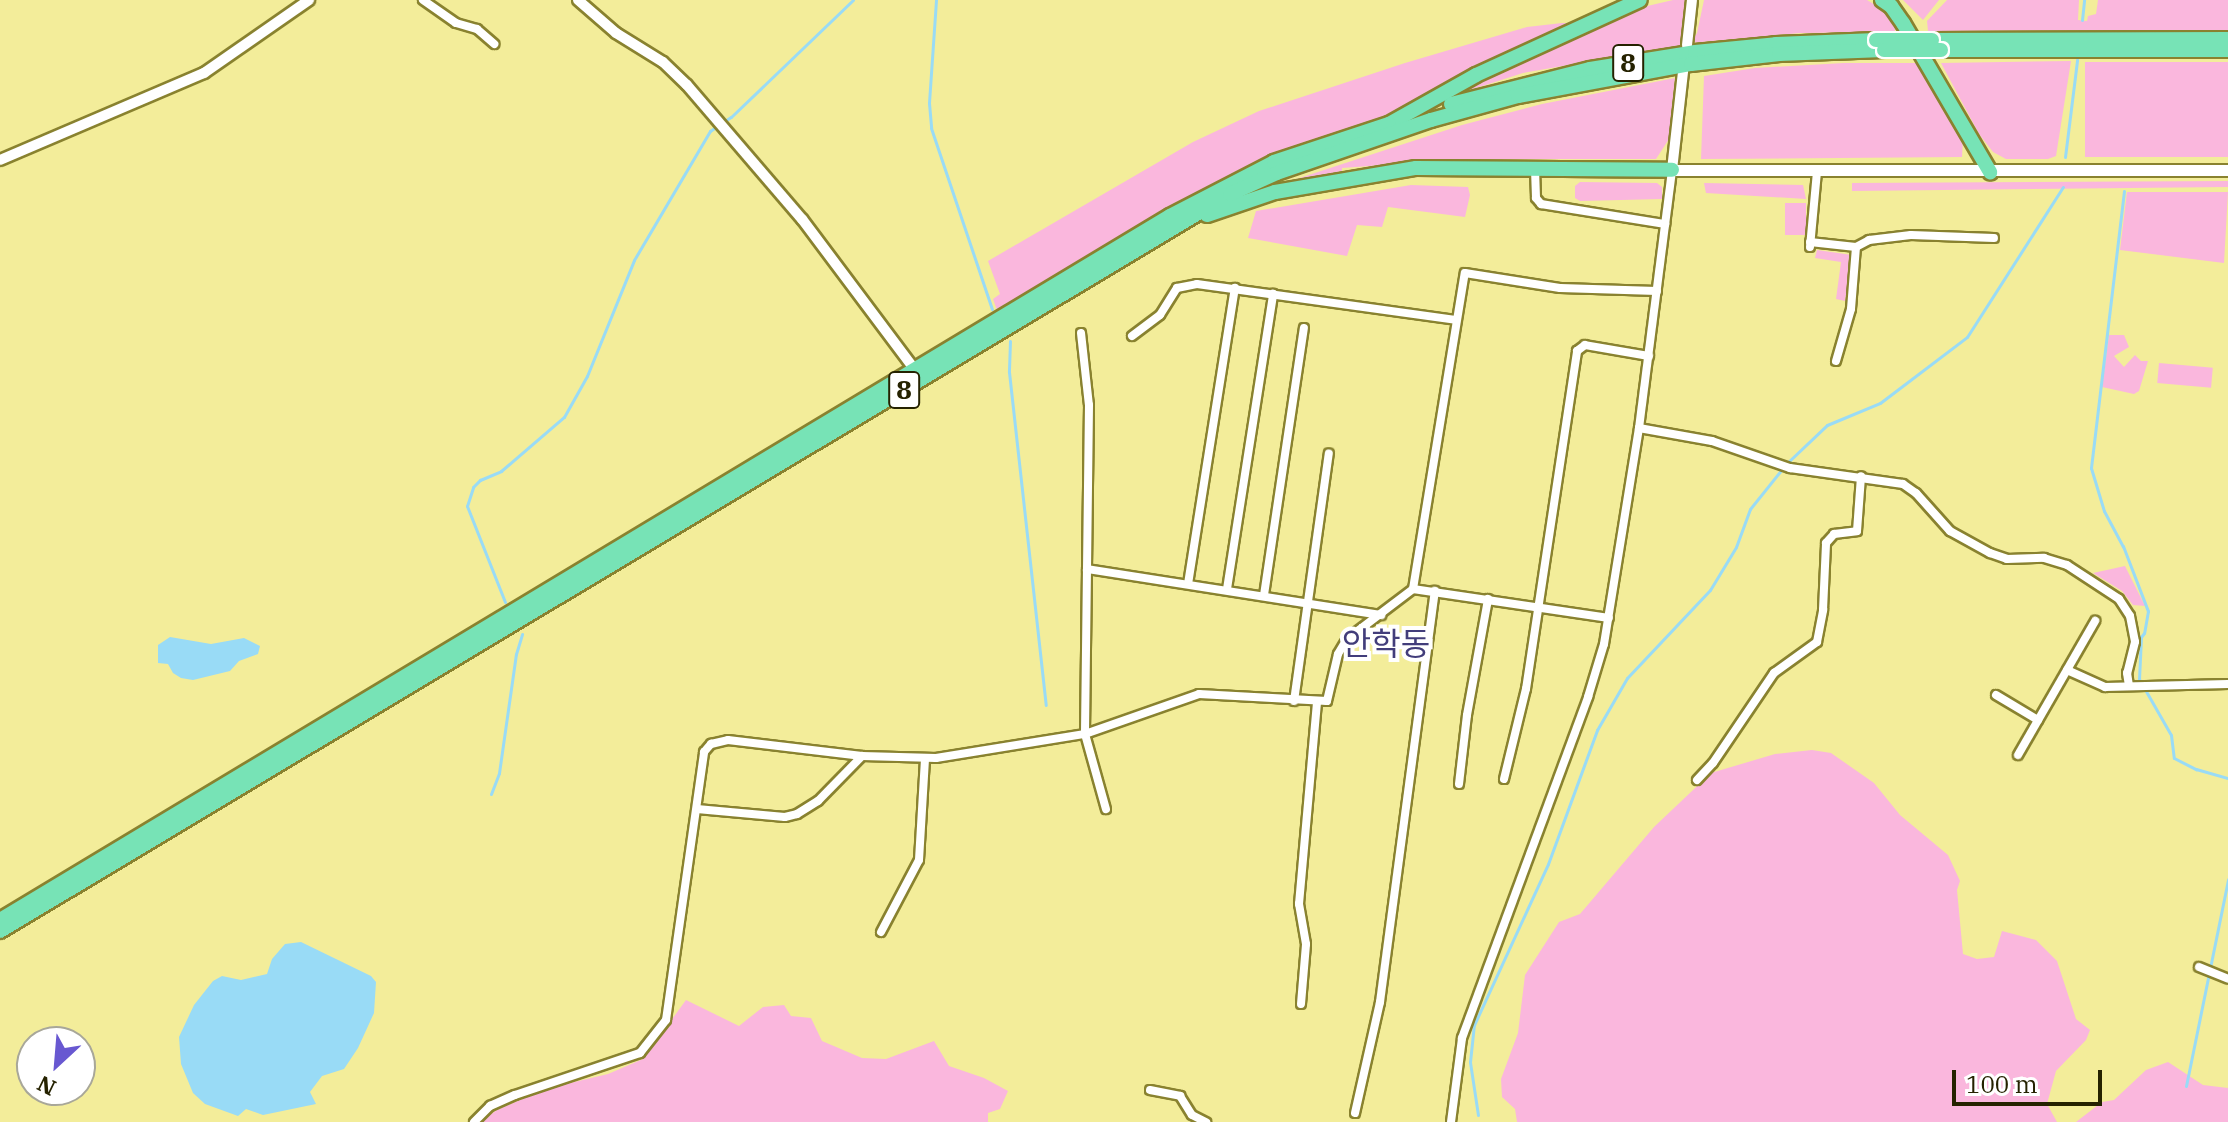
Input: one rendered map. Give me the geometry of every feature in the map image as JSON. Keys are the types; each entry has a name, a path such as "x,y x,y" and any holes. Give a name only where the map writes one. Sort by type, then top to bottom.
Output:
{"highway":[{"path":"1387,125 1476,75 1640,0"},
{"path":"1882,0 1903,23 1990,172"},
{"name":"8","path":"1936,45 2228,39"},
{"name":"8","path":"0,920 915,370 1224,187 1274,162 1511,87 1590,69 1776,44 2228,50"},
{"name":"8","path":"0,931 1176,225 1277,173 1431,120 1594,79 1691,64 1880,45"},
{"path":"1176,225 1275,192 1416,168 1672,170"}],"main road":[{"path":"1672,170 2228,170"}],"street":[{"path":"0,160 204,73 309,0"},
{"path":"423,0 456,23 477,29 494,44"},
{"path":"578,0 616,33 663,62 687,85 802,219 915,370"},
{"path":"1687,45 1692,0"},
{"path":"1451,1122 1462,1038 1588,697 1609,618 1649,356 1683,72"},
{"path":"1535,169 1536,198 1548,207 1665,224"},
{"path":"1817,171 1810,245 1856,247 1869,240 1911,235 1994,238"},
{"path":"1836,361 1851,309 1856,247"},
{"path":"474,1122 490,1106 515,1095 640,1053 666,1020 704,752 711,744 728,740 862,756 925,758 1085,734 1199,694 1327,701 1338,654 1347,639 1413,589 1465,273 1560,288 1657,291"},
{"path":"1132,336 1160,315 1177,288 1197,284 1456,320"},
{"path":"1188,584 1235,288"},
{"path":"1227,589 1273,294"},
{"path":"1264,595 1304,328"},
{"path":"1081,333 1089,405 1085,734 1106,809"},
{"path":"1504,779 1526,689 1577,351 1585,345 1649,356"},
{"path":"1639,428 1712,441 1786,466 1903,484 1916,493 1950,531 1990,553 2007,559 2044,558 2067,565 2119,599 2130,616 2135,642 2127,673 2129,686"},
{"path":"1294,701 1329,453"},
{"path":"1697,780 1713,763 1755,696 1774,673 1817,642 1823,610 1826,543 1834,534 1857,531 1861,476"},
{"path":"1087,569 1381,615"},
{"path":"1413,589 1609,618"},
{"path":"1355,1113 1380,1002 1435,591"},
{"path":"1459,784 1467,715 1488,599"},
{"path":"2018,755 2095,621"},
{"path":"2067,670 2105,687 2228,684"},
{"path":"1996,695 2038,720"},
{"path":"1301,1004 1306,944 1299,904 1317,702"},
{"path":"697,809 785,817 797,814 818,801 862,756"},
{"path":"881,932 919,860 925,758"},
{"path":"2199,967 2228,979"},
{"path":"1150,1090 1180,1096 1192,1115 1206,1122"}],"shaded area":[{"path":"1685,0 1683,45 1523,73 1439,100 1626,11"},
{"path":"1704,0 1867,0 1887,12 1895,22 1895,32 1801,33 1691,43 1697,33"},
{"path":"1903,0 1939,0 1923,20"},
{"path":"1947,0 2079,0 2078,20 2087,21 2088,16 2096,14 2098,0 2228,0 2228,30 1928,31 1927,21"},
{"path":"1577,23 1380,119 1220,182 998,313 993,299 1000,294 988,261 1193,142 1259,111 1405,63 1527,27"},
{"path":"2071,61 2056,156 2048,159 2006,159 1993,152 1979,134 1941,63"},
{"path":"2085,62 2228,62 2228,157 2085,157"},
{"path":"1918,63 1963,138 1962,157 1701,159 1704,76 1755,68"},
{"path":"1675,78 1669,139 1656,159 1466,159 1342,168 1342,171 1275,186 1462,125 1542,104"},
{"path":"2228,181 2228,187 1852,191 1852,183"},
{"path":"1580,182 1657,183 1662,187 1662,199 1580,201 1575,198 1575,186"},
{"path":"1704,183 1803,185 1806,199 1706,193"},
{"path":"1411,185 1468,187 1470,195 1465,217 1388,207 1382,227 1357,225 1347,256 1248,238 1256,211"},
{"path":"2127,192 2228,192 2224,263 2120,250"},
{"path":"1785,203 1806,203 1806,235 1785,235"},
{"path":"1817,250 1852,255 1845,301 1836,299 1841,262 1815,258"},
{"path":"2109,335 2124,335 2129,347 2114,356 2124,367 2135,355 2141,361 2148,361 2139,391 2134,394 2102,387"},
{"path":"2159,363 2213,368 2211,388 2157,383"},
{"path":"2125,566 2145,606 2133,605 2122,591 2093,573"},
{"path":"1812,750 1831,753 1874,783 1900,815 1948,855 1960,881 1957,890 1963,954 1977,959 1994,957 2002,931 2036,940 2057,961 2076,1019 2090,1030 2086,1040 2056,1071 2047,1104 2057,1122 1517,1122 1515,1109 1502,1097 1501,1079 1518,1033 1525,975 1559,922 1580,914 1654,827 1711,773 1775,754"},
{"path":"686,1000 739,1026 763,1007 784,1005 791,1016 811,1018 822,1041 862,1058 886,1059 934,1041 949,1066 984,1078 1008,1091 1000,1109 988,1113 988,1122 480,1122 497,1110 545,1089 608,1074 643,1059"},
{"path":"2168,1062 2203,1085 2228,1088 2228,1122 2076,1122 2102,1102 2114,1100 2146,1070"}],"water":[{"path":"170,637 211,644 244,638 260,646 258,654 239,661 230,671 193,680 173,673 168,664 158,663 158,645"},
{"path":"301,942 371,976 376,982 374,1013 358,1048 344,1069 322,1076 310,1092 316,1104 263,1115 246,1109 238,1116 205,1104 193,1093 181,1064 179,1037 194,1005 213,981 222,976 241,980 267,974 272,959 285,944"}],"waterway":[{"path":"505,602 467,506 473,487 480,480 501,471 564,417 587,376 634,260 710,131 731,117 853,0"},
{"path":"936,0 929,103 931,128 992,309"},
{"path":"2082,20 2084,0"},
{"path":"2065,157 2077,60"},
{"path":"1787,463 1827,425 1880,403 1967,337 2063,187"},
{"path":"2124,191 2091,468 2104,511 2123,546 2148,611 2141,637 2139,679 2171,735 2174,758 2196,769 2228,778"},
{"path":"1010,341 1009,372 1046,705"},
{"path":"1478,1115 1470,1062 1474,1025 1548,864 1597,730 1627,678 1710,590 1736,547 1750,509 1782,469"},
{"path":"491,794 499,773 516,654 522,634"},
{"path":"2186,1086 2228,879"}],"district":[{"name":"안학동","path":"1386,643"}]}
